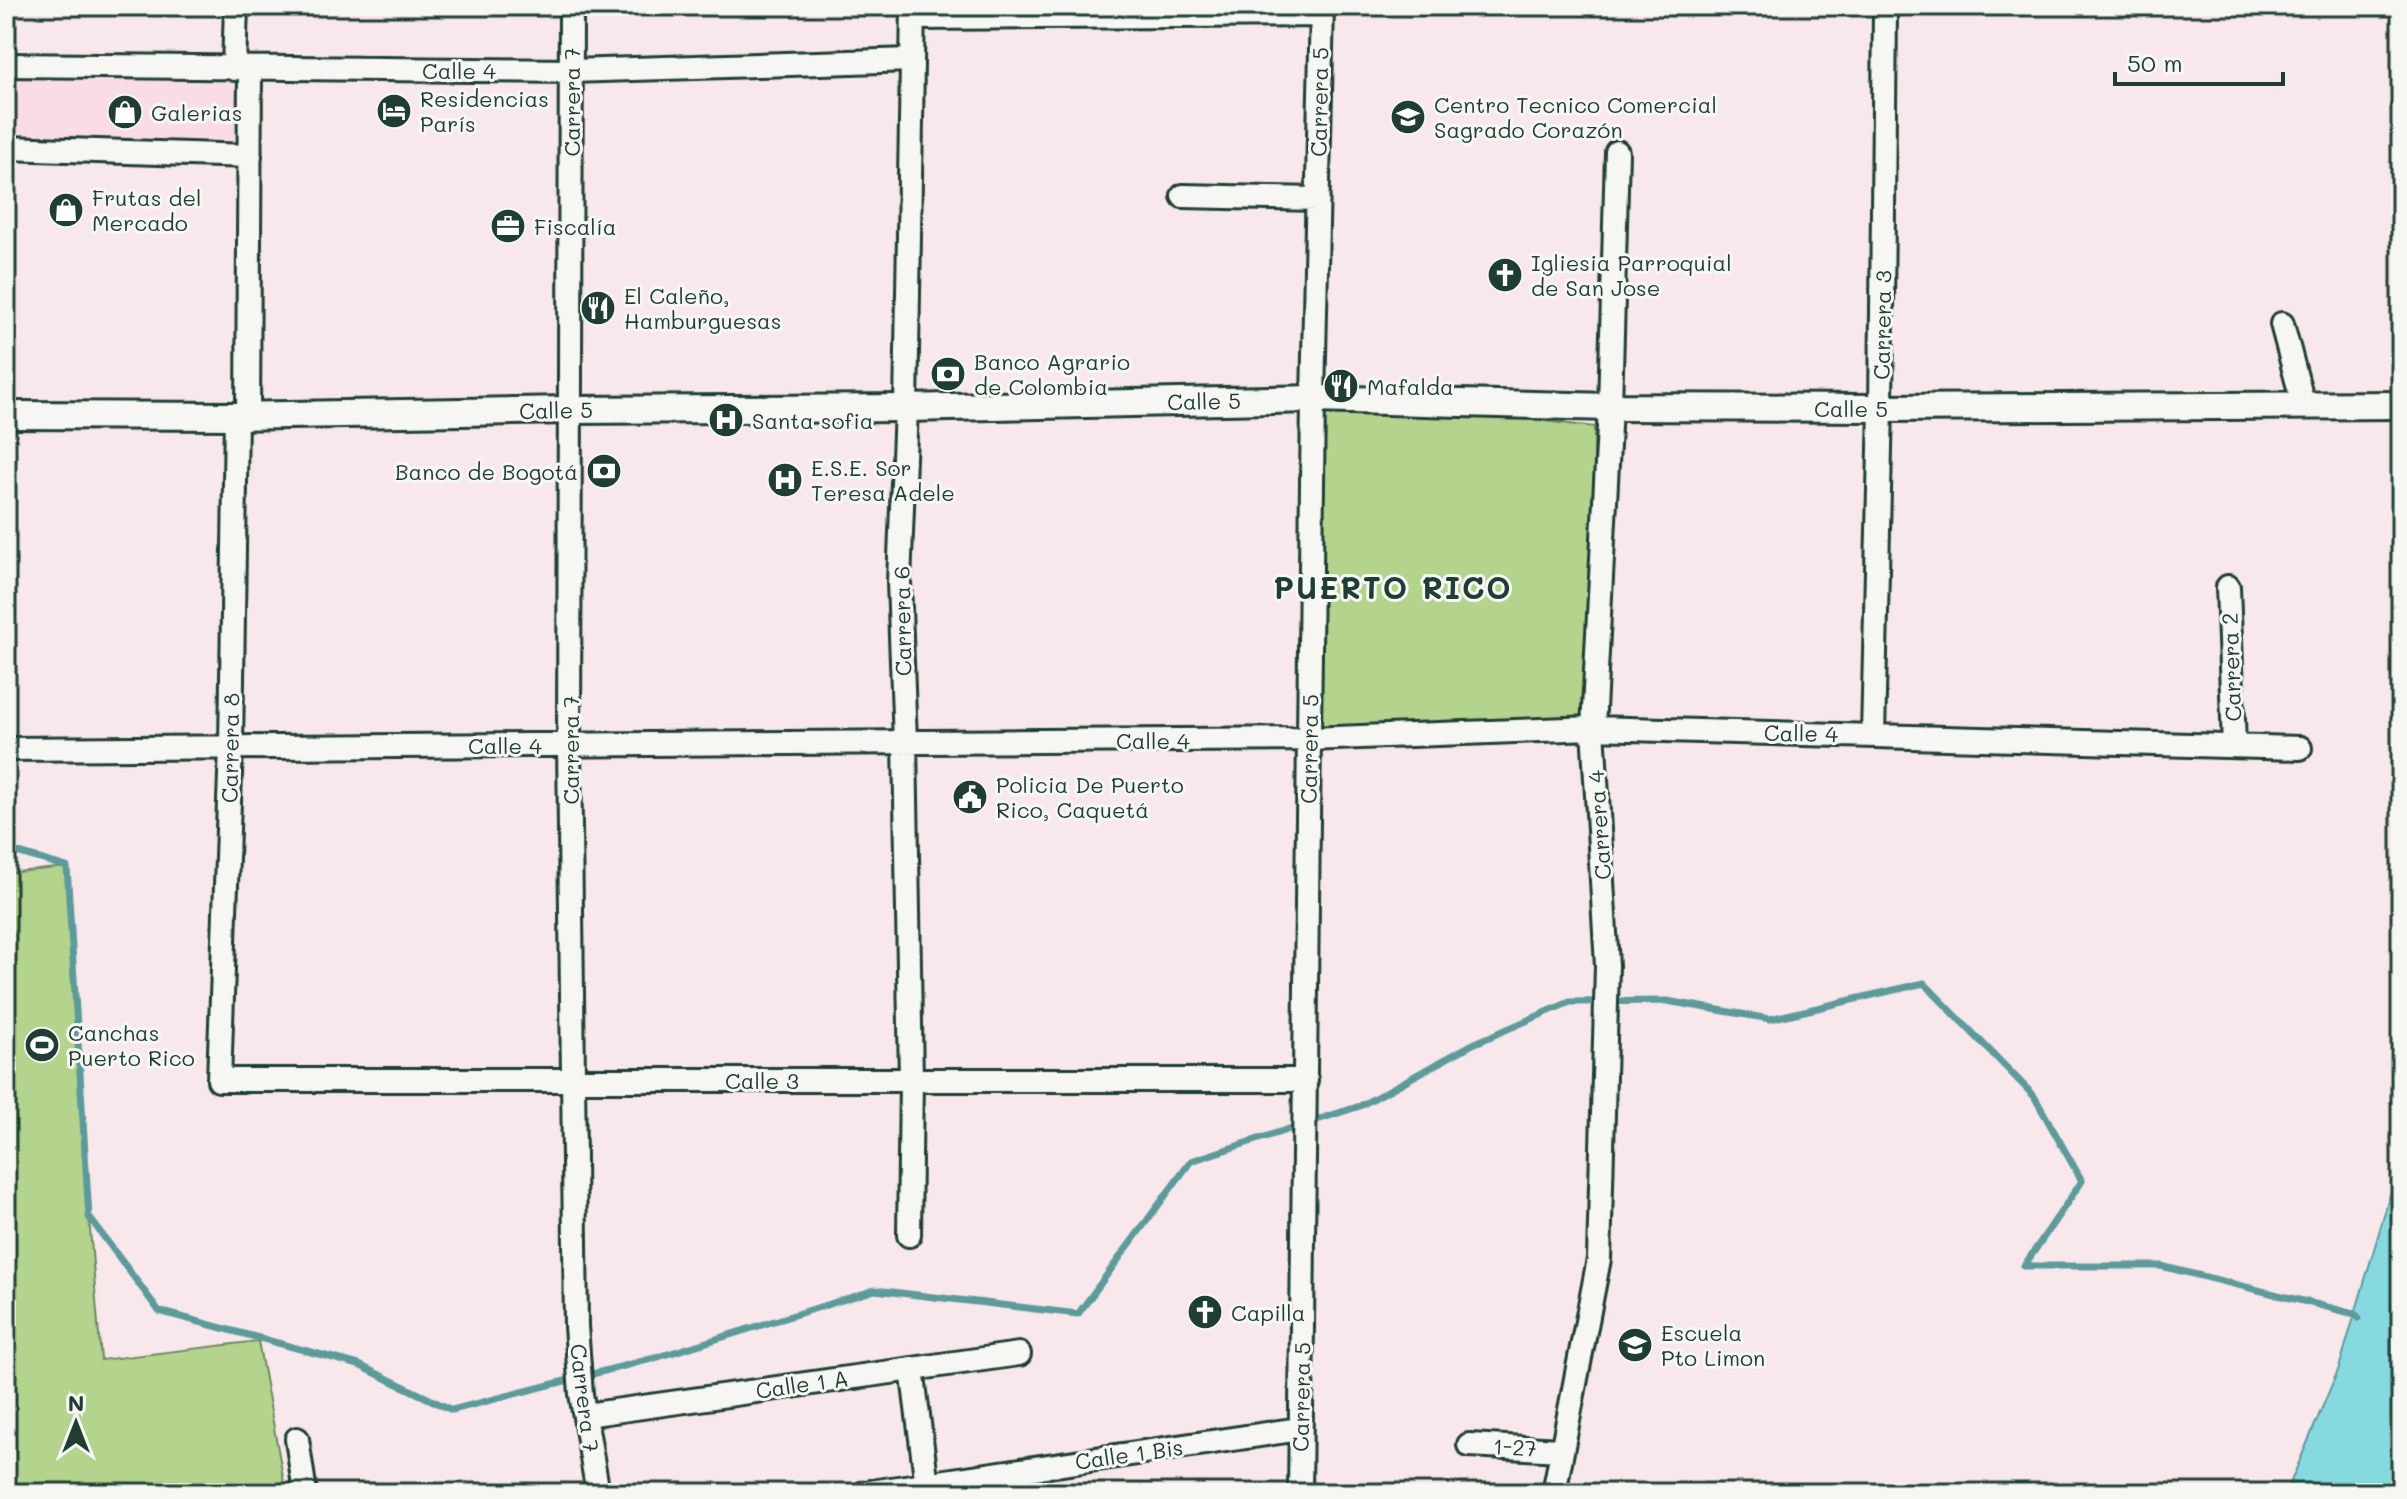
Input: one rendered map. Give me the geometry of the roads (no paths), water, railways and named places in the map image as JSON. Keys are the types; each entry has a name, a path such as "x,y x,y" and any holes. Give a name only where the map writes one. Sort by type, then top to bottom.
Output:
{"street":[{"name":"Carrera 8","path":"219,1080 250,156 236,6"},
{"name":"Carrera 7","path":"571,6 569,745 576,1326 583,1405 598,1493"},
{"path":"913,12 1322,10"},
{"name":"Carrera 5","path":"1300,1493 1313,399 1322,10"},
{"name":"Carrera 3","path":"1873,735 1881,408 1885,11"},
{"name":"Carrera 6","path":"909,1235 911,1080 899,582 906,408 913,12"},
{"name":"Calle 4","path":"6,65 571,71 912,60"},
{"path":"6,148 250,156"},
{"name":"Carrera 4","path":"1554,1493 1599,1259 1607,966 1593,728 1610,407 1617,152"},
{"path":"1183,196 1317,199"},
{"path":"2282,324 2304,407"},
{"name":"Calle 5","path":"6,415 242,416 906,408 1313,399 1610,407 2401,405"},
{"name":"Carrera 2","path":"2228,587 2234,746"},
{"name":"Calle 4","path":"6,749 1309,739 1593,728 2300,748"},
{"name":"Calle 3","path":"219,1080 1306,1080"},
{"name":"Calle 1 A","path":"583,1405 912,1369 1019,1354"},
{"path":"912,1369 928,1488"},
{"name":"Calle 1 Bis","path":"864,1493 928,1488 1300,1429"},
{"path":"297,1439 305,1493"},
{"name":"1-27","path":"1469,1445 1561,1450"}],"water":[{"path":"2401,1158 2401,1493 2286,1493 2339,1368"}],"waterway":[{"path":"6,849 67,867 89,1217 159,1311 359,1365 452,1410 655,1358 875,1290 1078,1314 1191,1161 1360,1106 1473,1044 1570,1002 1667,1001 1770,1019 1924,983 2034,1096 2082,1181 2024,1266 2161,1266 2355,1314 2359,1318"}],"place":[{"name":"Residencias París","path":"394,111"},
{"name":"Galerias","path":"125,112"},
{"name":"Centro Tecnico Comercial Sagrado Corazón","path":"1408,117"},
{"name":"Frutas del Mercado","path":"66,210"},
{"name":"Fiscalía","path":"508,226"},
{"name":"Igliesia Parroquial de San Jose","path":"1505,275"},
{"name":"El Caleño, Hamburguesas","path":"598,308"},
{"name":"Banco Agrario de Colombia","path":"948,374"},
{"name":"Mafalda","path":"1341,386"},
{"name":"Santa sofia","path":"726,420"},
{"name":"Banco de Bogotá","path":"604,471"},
{"name":"E.S.E. Sor Teresa Adele","path":"785,480"},
{"name":"Policia De Puerto Rico, Caquetá","path":"970,797"},
{"name":"Canchas Puerto Rico","path":"42,1045"},
{"name":"Capilla","path":"1205,1312"},
{"name":"Escuela Pto Limon","path":"1635,1345"}],"district":[{"name":"PUERTO RICO","path":"1393,587"}]}
